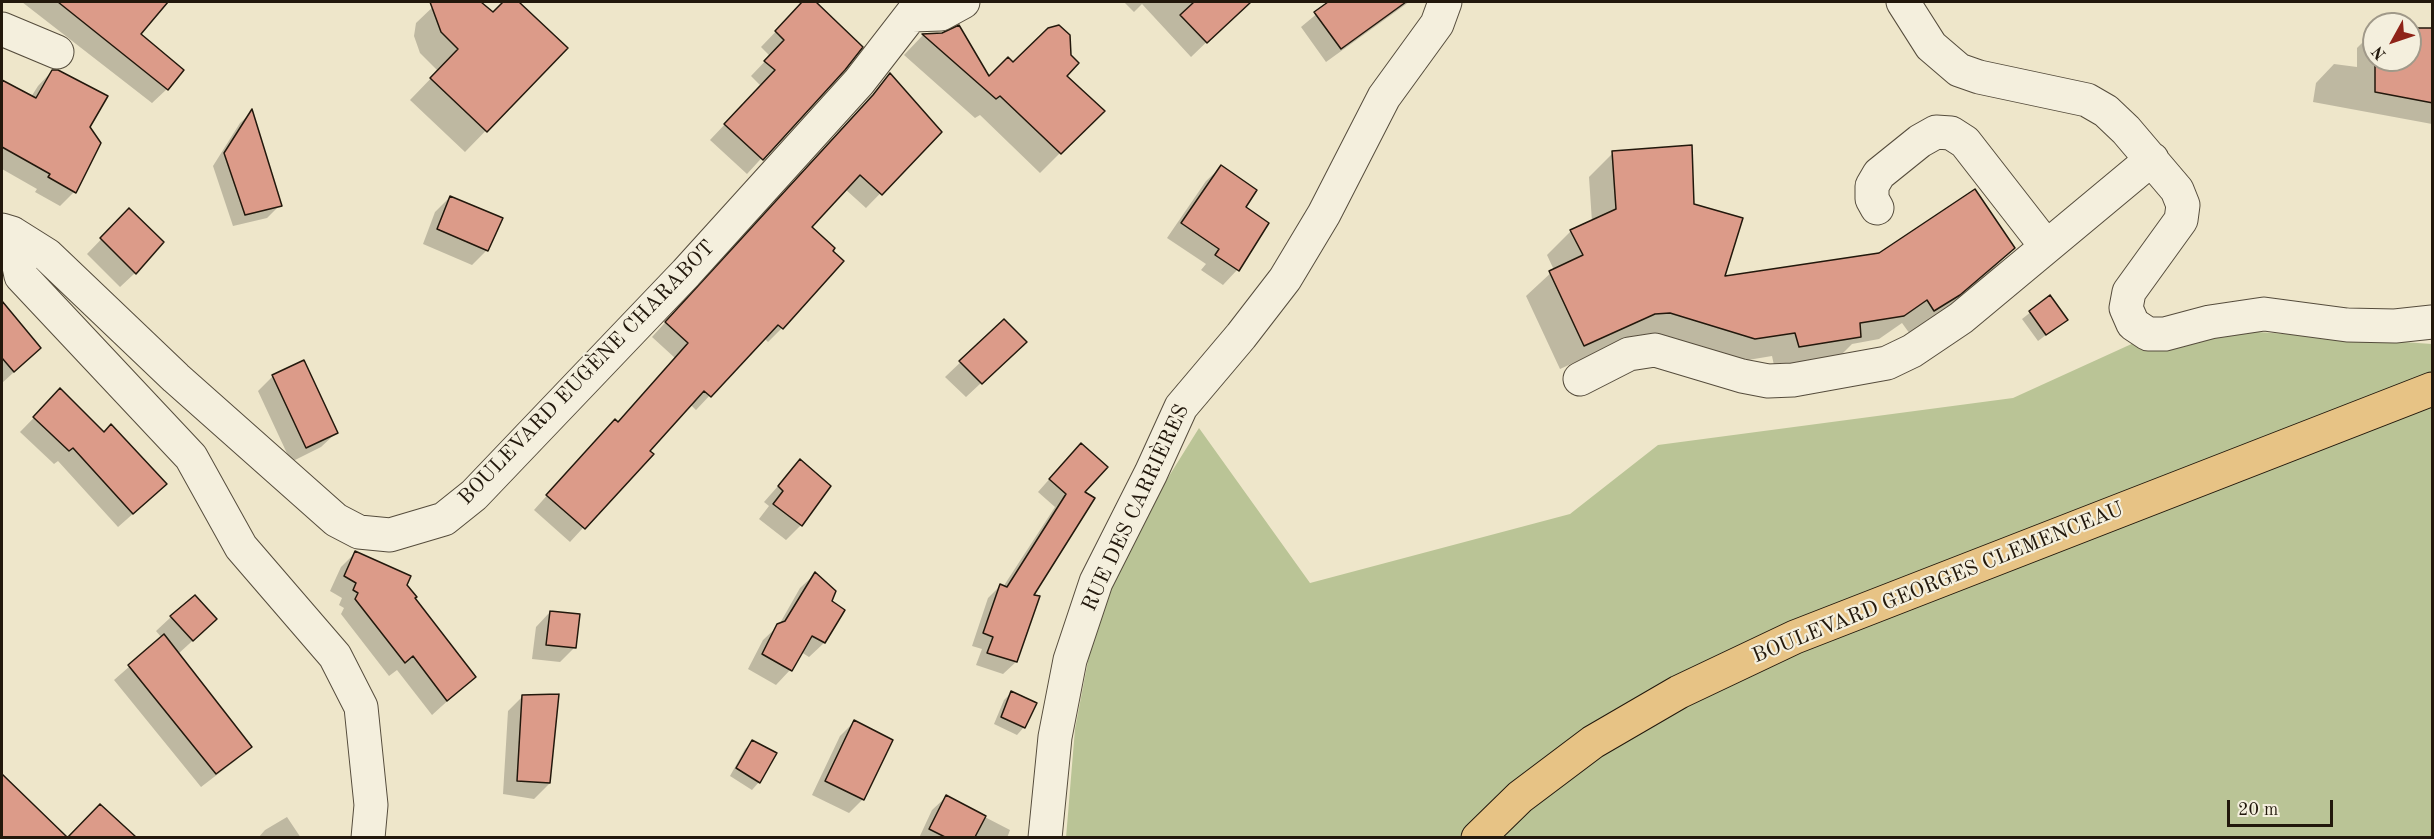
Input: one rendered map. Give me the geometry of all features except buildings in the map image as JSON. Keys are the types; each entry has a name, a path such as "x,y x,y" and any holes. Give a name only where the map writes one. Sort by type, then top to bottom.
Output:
{"main road":[{"name":"BOULEVARD GEORGES CLEMENCEAU","path":"1478,837 1520,797 1593,742 1679,692 1795,637 2433,389"}],"street":[{"path":"917,8 941,14 963,2"},
{"name":"RUE DES CARRIÈRES","path":"1045,837 1055,737 1068,671 1096,582 1151,473 1181,407 1285,279 1324,214 1384,97 1437,24 1445,2"},
{"path":"1903,2 1931,46 1959,70 1978,77 2087,100 2106,111 2126,130 2177,190 2183,205 2181,220 2129,292 2126,308 2133,324 2148,334 2165,334 2210,322 2264,314 2346,325 2395,326 2433,322"},
{"name":"BOULEVARD EUGÈNE CHARABOT","path":"7,232 47,255 176,378 336,520 358,532 390,535 444,519 474,495 678,281 859,82 917,8"},
{"path":"2,29 57,52"},
{"path":"1876,208 1872,199 1872,186 1879,174 1936,132 1951,133 1965,142 2046,246"},
{"path":"1580,379 1629,354 1655,350 1742,376 1768,381 1793,380 1887,363 1911,351 1961,318 2152,159"},
{"path":"7,232 21,276 191,457 241,547 335,656 361,707 371,805 368,837"}],"green space":[{"path":"2171,326 2432,344 2432,837 1066,838 1075,729 1103,582 1199,428 1310,583 1570,514 1658,445 2013,398"}]}
